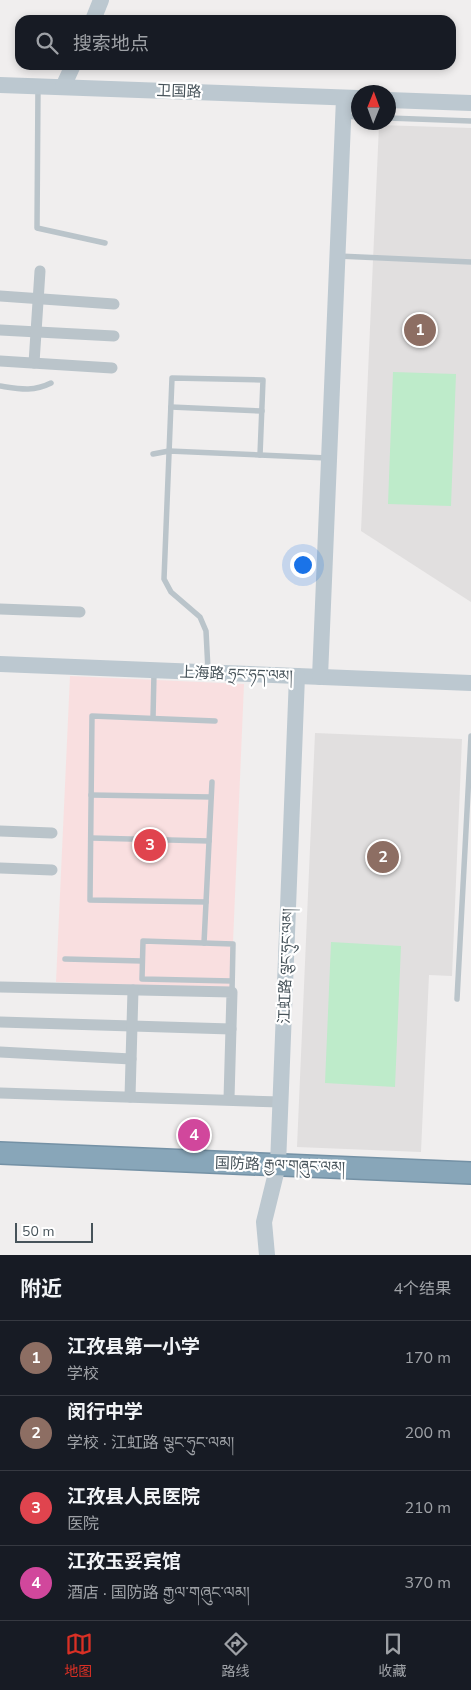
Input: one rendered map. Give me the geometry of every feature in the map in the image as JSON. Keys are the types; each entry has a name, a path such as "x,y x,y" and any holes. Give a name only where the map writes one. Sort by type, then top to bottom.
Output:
{"highway":[{"name":"国防路 རྒྱལ་གཞུང་ལམ།","path":"0,1153 471,1172"}],"main road":[{"path":"94,15 101,0"},
{"path":"63,87 71,70"},
{"name":"卫国路","path":"0,84 351,98"},
{"path":"396,100 471,103"},
{"path":"320,677 337,256 351,116"},
{"name":"上海路 ཧྲང་ཧད་ལམ།","path":"0,664 471,683"},
{"name":"江虹路 ལྕང་ཧུང་ལམ།","path":"266,1255 264,1222 278,1165 297,676"}],"street":[{"path":"34,363 40,271"},
{"path":"0,296 114,304"},
{"path":"0,330 114,336"},
{"path":"0,361 112,368"},
{"path":"0,609 80,612"},
{"path":"0,831 52,834"},
{"path":"0,868 52,870"},
{"path":"0,987 132,990 232,987 229,1099"},
{"path":"130,1097 132,990"},
{"path":"0,1022 231,1029"},
{"path":"0,1052 131,1059"},
{"path":"0,1093 280,1102"}],"lane":[{"path":"38,86 38,228 105,243"},
{"path":"396,118 471,121"},
{"path":"337,256 471,262"},
{"path":"208,672 206,631 200,617 171,592 164,579 172,378 263,380 260,455"},
{"path":"0,386 26,390 40,388 51,383"},
{"path":"171,407 262,411"},
{"path":"153,454 169,451 329,458"},
{"path":"153,718 154,670"},
{"path":"206,902 90,900 92,716 215,721"},
{"path":"457,998 471,736"},
{"path":"204,943 212,782"},
{"path":"91,795 211,797"},
{"path":"91,838 209,841"},
{"path":"143,941 233,944 232,987 142,979 142,961 143,941"},
{"path":"65,958 142,961"}],"shaded area":[{"path":"396,126 471,128 471,602 361,531 379,130 396,130"},
{"path":"70,676 244,684 231,989 56,982"},
{"path":"315,733 462,739 452,976 429,975 421,1152 297,1147"}],"green space":[{"path":"393,372 456,374 451,506 388,504"},
{"path":"331,942 401,946 395,1087 325,1083"}],"place":[{"name":"江孜县第一小学","path":"420,330"},
{"name":"江孜县人民医院","path":"150,845"},
{"name":"闵行中学","path":"383,857"},
{"name":"江孜玉妥宾馆","path":"194,1135"}]}
